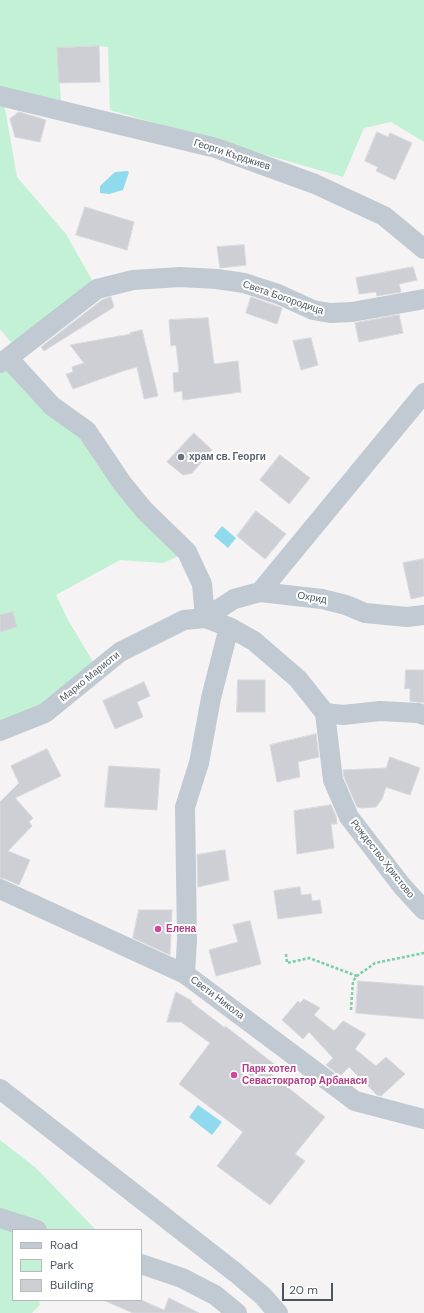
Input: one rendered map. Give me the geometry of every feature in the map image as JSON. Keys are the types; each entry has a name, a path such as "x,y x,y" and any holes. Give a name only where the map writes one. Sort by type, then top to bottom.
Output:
{"street":[{"name":"Георги Кърджиев","path":"0,96 209,146 230,153 315,184 384,216 424,249"},
{"name":"Света Богородица","path":"4,360 97,289 133,280 180,277 217,279 244,283 278,294 313,310 330,313 352,312 424,300"},
{"path":"4,360 52,406 87,431 122,483 144,510 187,552 202,584 205,618 229,627 254,641 298,679 325,713 343,715 380,711 418,713 424,715"},
{"path":"260,592 424,393"},
{"name":"Охрид","path":"205,618 234,599 260,592 322,598 365,613 407,617 424,615"},
{"name":"Марко Мариоти","path":"0,731 45,713 120,652 184,620 205,618"},
{"path":"185,974 187,940 185,807 199,763 211,698 229,627"},
{"name":"Рождество Христово","path":"325,713 333,780 349,817 402,886 424,910"},
{"name":"Свети Никола","path":"0,889 185,974 355,1101 424,1119"},
{"path":"0,1089 236,1273 263,1296 278,1313"},
{"path":"0,1218 34,1229"},
{"path":"142,1264 182,1278 215,1295 237,1313"}],"path":[{"path":"351,1010 353,981 357,976 375,963 424,953"},
{"path":"286,954 287,963 309,958 357,976"}],"green space":[{"path":"0,0 424,0 424,142 391,122 364,128 343,177 110,110 108,47 57,48 61,100 51,108 3,97 17,177 66,234 97,289 18,351 0,329"},
{"path":"8,358 187,552 163,563 120,560 56,595 68,620 98,670 0,731 0,363"},
{"path":"0,1140 36,1168 95,1229 12,1229 12,1301 39,1301 40,1305 32,1313 0,1313"}],"water":[{"path":"115,172 129,172 123,190 109,194 100,193 100,186"},
{"path":"222,526 236,538 228,548 214,536"},
{"path":"198,1105 222,1122 212,1135 189,1117"}],"building":[{"path":"99,46 100,82 59,83 57,48"},
{"path":"19,112 46,120 40,142 15,137 10,119"},
{"path":"377,132 388,137 390,133 412,143 395,180 376,171 378,167 365,161"},
{"path":"85,207 134,222 127,250 76,235"},
{"path":"244,245 246,265 220,268 217,247"},
{"path":"413,267 417,280 399,284 401,292 377,296 376,292 359,294 356,278"},
{"path":"111,297 114,307 44,351 41,347 102,300"},
{"path":"251,297 282,308 277,324 246,313"},
{"path":"399,315 403,333 359,342 355,323"},
{"path":"208,318 214,364 238,361 241,392 183,400 182,391 174,392 173,373 179,372 176,345 171,346 169,320"},
{"path":"142,330 158,396 144,399 137,367 73,389 66,374 73,372 72,367 84,363 70,345 131,334 130,333"},
{"path":"311,338 318,365 301,370 293,341"},
{"path":"194,433 212,450 192,473 183,475 167,462"},
{"path":"280,455 310,478 289,504 260,480"},
{"path":"256,511 286,534 265,559 237,536"},
{"path":"424,559 424,596 411,599 403,563"},
{"path":"13,612 17,627 0,632 0,615"},
{"path":"406,670 424,670 424,703 410,701 410,688 405,689"},
{"path":"238,680 265,680 265,712 237,712"},
{"path":"144,682 150,696 137,702 143,717 115,729 103,701"},
{"path":"316,734 319,757 298,762 300,777 277,782 270,745"},
{"path":"47,749 61,776 15,798 33,818 29,822 32,826 8,851 30,860 19,885 0,878 0,802 19,783 11,766"},
{"path":"390,757 420,768 410,795 386,787 382,799 376,807 357,807 344,777 343,770 386,768"},
{"path":"109,766 160,769 157,810 105,807"},
{"path":"331,805 336,816 337,824 331,824 334,848 297,854 294,811"},
{"path":"225,850 229,880 198,887 197,855"},
{"path":"300,887 301,895 311,894 312,901 320,900 322,913 278,919 274,891"},
{"path":"139,910 172,910 170,955 133,938"},
{"path":"250,921 261,964 216,976 209,950 238,942 233,925"},
{"path":"358,981 424,986 424,1019 356,1013"},
{"path":"176,992 192,1001 191,1002 278,1067 272,1075 325,1117 295,1154 305,1161 270,1205 217,1166 243,1132 179,1084 210,1043 181,1022 167,1022"},
{"path":"304,999 320,1008 314,1015 334,1031 343,1021 366,1034 355,1049 376,1066 386,1057 405,1074 381,1096 377,1095 349,1067 340,1076 326,1065 333,1058 309,1032 303,1039 282,1020 298,1001 300,1003"},
{"path":"169,1298 199,1313 133,1313 105,1301 142,1300 164,1310"}],"place":[{"name":"храм св. Георги","path":"181,457"},
{"name":"Елена","path":"158,929"},
{"name":"Парк хотел Севастократор Арбанаси","path":"234,1075"}]}
